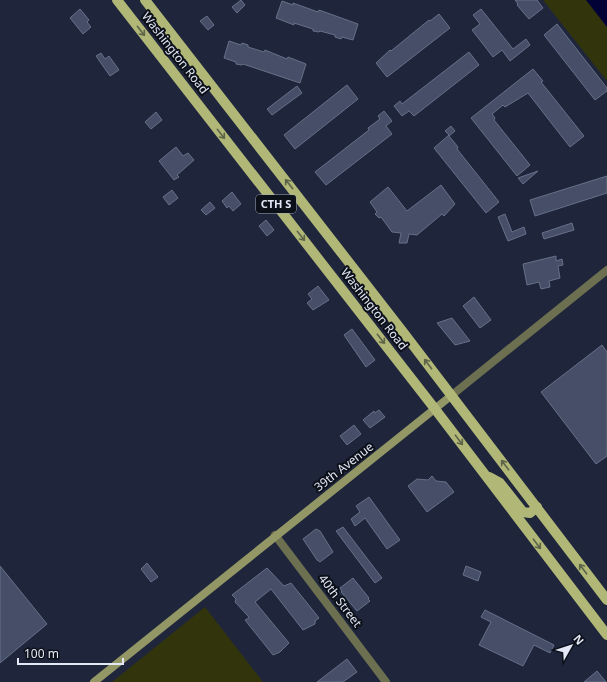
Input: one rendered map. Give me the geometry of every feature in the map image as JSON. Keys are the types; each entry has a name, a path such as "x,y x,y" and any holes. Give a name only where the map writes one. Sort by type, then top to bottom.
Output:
{"main road":[{"name":"Washington Road","path":"117,0 435,409 607,635"},
{"name":"Washington Road","path":"145,0 452,395 607,600"},
{"name":"39th Avenue","path":"94,682 452,395"},
{"path":"484,474 500,483 523,512 530,513 537,507"}],"street":[{"name":"39th Avenue","path":"452,395 607,270"},
{"name":"40th Street","path":"276,535 386,682"}],"shaded area":[{"path":"543,0 607,0 607,81"},
{"path":"586,0 607,0 607,27"},
{"path":"205,607 263,682 112,682"}],"building":[{"path":"241,0 245,5 237,13 232,7"},
{"path":"515,0 537,0 543,8 529,19 517,5 518,4"},
{"path":"282,1 293,5 293,3 318,12 319,10 358,24 353,40 342,37 341,39 335,37 335,35 320,31 313,31 313,29 294,23 294,25 276,18"},
{"path":"80,9 89,20 87,22 91,27 83,34 70,18"},
{"path":"481,9 513,49 526,39 530,45 510,61 502,50 493,57 472,30 480,24 473,15"},
{"path":"439,14 450,28 387,77 376,63 390,50 391,51 429,20 430,21"},
{"path":"207,16 214,25 208,30 200,21"},
{"path":"557,24 607,88 607,91 595,100 544,35"},
{"path":"229,41 241,45 242,43 248,45 248,47 264,52 265,50 287,59 288,57 306,64 300,83 243,64 236,64 236,62 224,58"},
{"path":"469,52 479,65 414,116 409,111 402,116 394,106 400,101 402,104"},
{"path":"101,53 105,59 109,56 119,70 110,76 96,56"},
{"path":"533,69 543,81 541,82 584,136 570,147 528,93 505,107 503,105 492,114 495,118 494,120 530,165 517,176 471,118"},
{"path":"347,85 358,99 295,149 284,135"},
{"path":"297,86 302,93 272,115 267,109"},
{"path":"384,111 392,121 386,126 392,134 326,185 315,172 369,130 368,128 380,119 378,116"},
{"path":"156,112 162,120 151,129 145,122"},
{"path":"451,126 455,131 449,136 458,147 457,149 499,202 486,213 434,148 449,135 445,131"},
{"path":"176,147 183,156 188,153 194,160 177,175 179,177 174,180 159,161"},
{"path":"538,171 523,184 518,178"},
{"path":"607,176 607,193 535,216 530,200"},
{"path":"441,185 455,204 444,216 442,214 417,235 409,234 407,243 399,243 401,233 392,232 381,217 379,218 375,214 377,212 370,202 388,187 407,211"},
{"path":"172,190 178,198 169,205 163,197"},
{"path":"232,192 241,204 233,211 229,206 227,208 222,201"},
{"path":"210,202 215,208 206,215 201,210"},
{"path":"505,214 512,232 524,227 526,234 508,241 498,217"},
{"path":"266,220 274,230 267,236 259,226"},
{"path":"572,223 574,230 544,239 542,233"},
{"path":"556,256 556,261 562,259 563,265 558,266 560,278 549,281 550,287 541,289 539,282 527,285 523,264"},
{"path":"318,286 329,300 313,310 307,303 312,299 308,294"},
{"path":"474,297 491,320 480,328 463,306"},
{"path":"452,318 470,341 455,345 437,323"},
{"path":"352,329 375,360 366,367 344,335"},
{"path":"602,345 607,352 607,456 596,464 541,392"},
{"path":"379,410 385,417 370,428 363,420 374,411 375,413"},
{"path":"354,425 361,434 347,445 340,436"},
{"path":"432,476 436,481 446,482 454,492 427,512 408,486 417,479 428,480"},
{"path":"369,497 400,540 387,549 365,518 355,526 351,519 360,512 356,506"},
{"path":"343,527 382,578 375,583 336,531"},
{"path":"316,529 320,531 333,552 320,562 317,560 303,539"},
{"path":"147,563 158,577 151,582 141,569"},
{"path":"0,566 47,624 0,663"},
{"path":"466,566 481,572 478,581 463,575"},
{"path":"267,568 284,586 291,583 319,618 315,621 315,624 303,630 271,589 255,602 289,643 280,652 273,655 245,620 249,618 248,616 235,602 236,599 232,595"},
{"path":"353,578 370,601 357,611 341,592 342,591 340,588"},
{"path":"485,610 554,645 550,653 534,645 523,666 479,645 491,622 481,617"},
{"path":"347,659 357,672 343,682 317,682"},
{"path":"597,671 606,682 584,682"}]}
